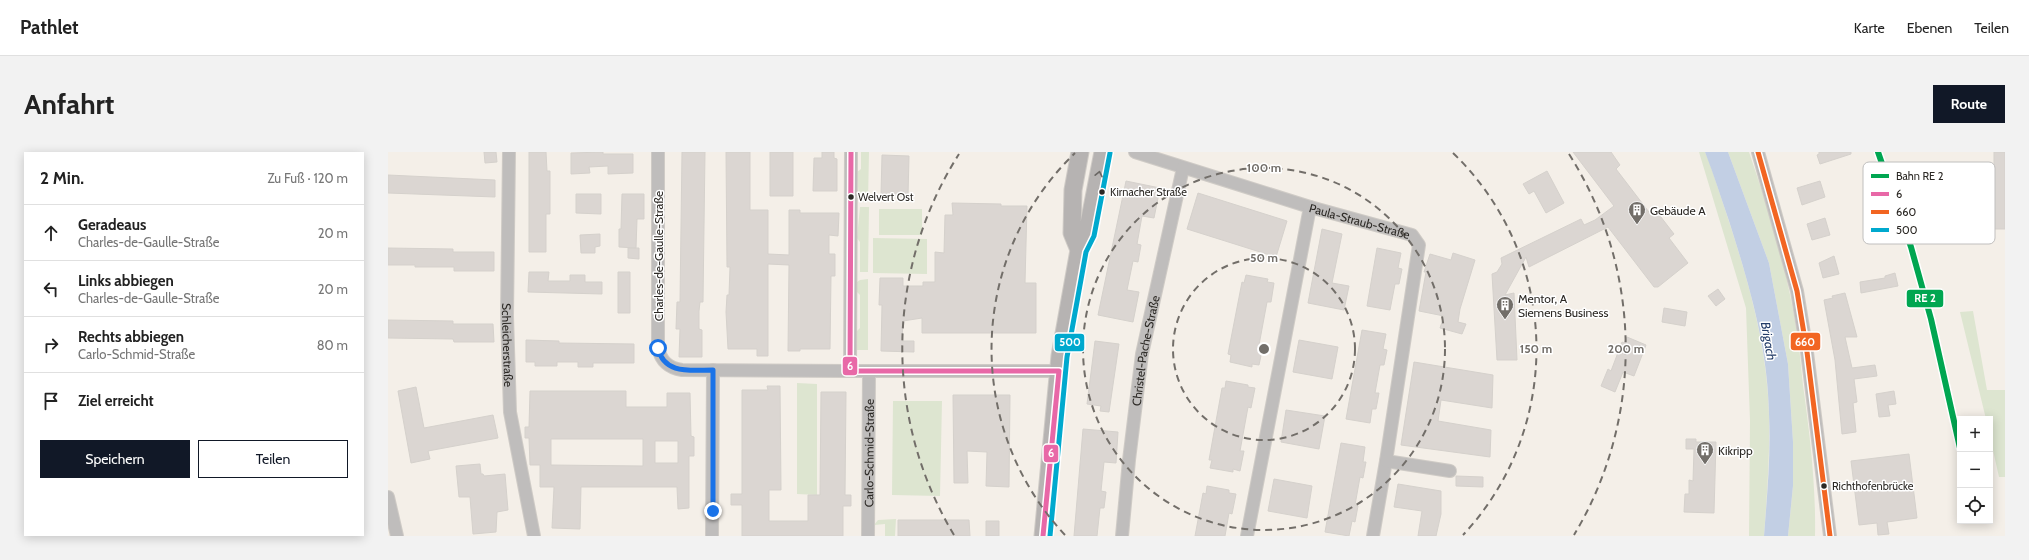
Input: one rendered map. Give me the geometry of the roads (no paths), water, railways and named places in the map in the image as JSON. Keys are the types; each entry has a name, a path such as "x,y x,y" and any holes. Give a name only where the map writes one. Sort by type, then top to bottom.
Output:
{"main road":[{"path":"1079,250 1072,233 1073,190 1080,152"},
{"path":"1043,536 1059,372 1079,250 1087,234 1103,152"}],"street":[{"name":"Schleicherstraße","path":"509,152 508,316 510,412 534,536"},
{"name":"Charles-de-Gaulle-Straße","path":"658,152 658,348 659,354 665,364 674,369 1059,372"},
{"path":"850,371 851,152"},
{"name":"Paula-Straub-Straße","path":"1134,152 1310,207 1412,235 1419,246 1373,536"},
{"path":"1758,152 1797,291 1807,352 1830,536"},
{"name":"Christel-Pache-Straße","path":"1122,536 1129,460 1142,354 1183,168"},
{"path":"1247,536 1310,207"},
{"path":"712,536 713,370"},
{"name":"Carlo-Schmid-Straße","path":"868,536 869,371"},
{"path":"1386,461 1450,471"},
{"path":"388,497 397,536"}],"water":[{"name":"Brigach","path":"1705,152 1728,152 1769,263 1788,364 1793,442 1793,486 1788,536 1764,536 1769,445 1768,389 1765,365 1756,316 1744,268"}],"place":[{"name":"Kirnacher Straße","path":"1102,192"},
{"name":"Welvert Ost","path":"851,197"},
{"name":"Gebäude A","path":"1637,225"},
{"name":"Mentor, A Siemens Business","path":"1505,320"},
{"name":"Kikripp","path":"1705,465"},
{"name":"Richthofenbrücke","path":"1824,486"}]}
